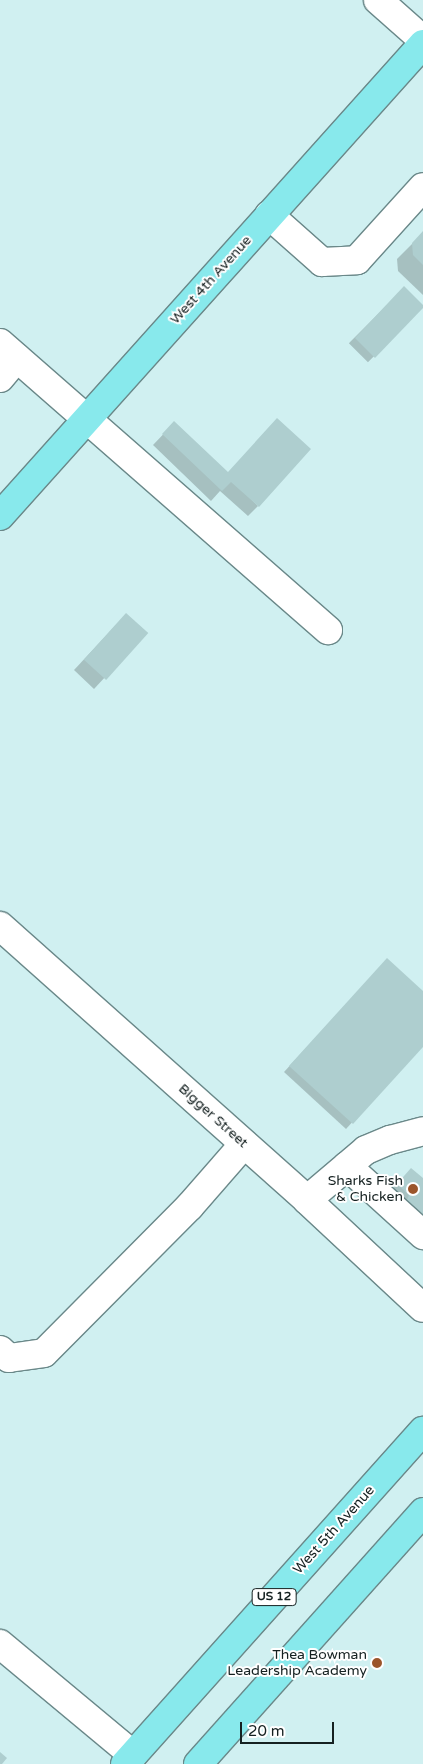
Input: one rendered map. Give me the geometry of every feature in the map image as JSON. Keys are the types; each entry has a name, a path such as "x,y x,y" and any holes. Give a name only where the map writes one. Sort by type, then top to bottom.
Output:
{"main road":[{"name":"West 4th Avenue","path":"0,516 423,44"},
{"name":"West 5th Avenue","path":"129,1760 423,1431"},
{"path":"198,1764 423,1512"}],"street":[{"path":"378,0 423,40"},
{"path":"269,215 322,262 357,260 423,187"},
{"path":"6,360 87,419 328,630"},
{"name":"Bigger Street","path":"0,926 307,1200 423,1308"},
{"path":"307,1200 366,1150 390,1140 423,1131"},
{"path":"0,1350 9,1358 44,1353 190,1206 244,1144"},
{"path":"346,1166 423,1235"},
{"path":"0,1644 129,1760"}],"building":[{"path":"423,231 423,265 413,255 412,243"},
{"path":"404,286 423,305 423,308 375,358 355,338"},
{"path":"277,418 311,449 259,507 231,482 222,491 162,434 174,421 228,472"},
{"path":"126,613 148,633 106,680 84,660"},
{"path":"387,958 423,991 423,1047 353,1124 289,1066"},
{"name":"Sharks Fish & Chicken","path":"411,1168 423,1178 423,1217 406,1202 409,1195 397,1184"},
{"path":"0,1752 7,1758 2,1764 0,1764"}],"place":[{"name":"Sharks Fish & Chicken","path":"413,1189"},
{"name":"Thea Bowman Leadership Academy","path":"377,1663"}]}
